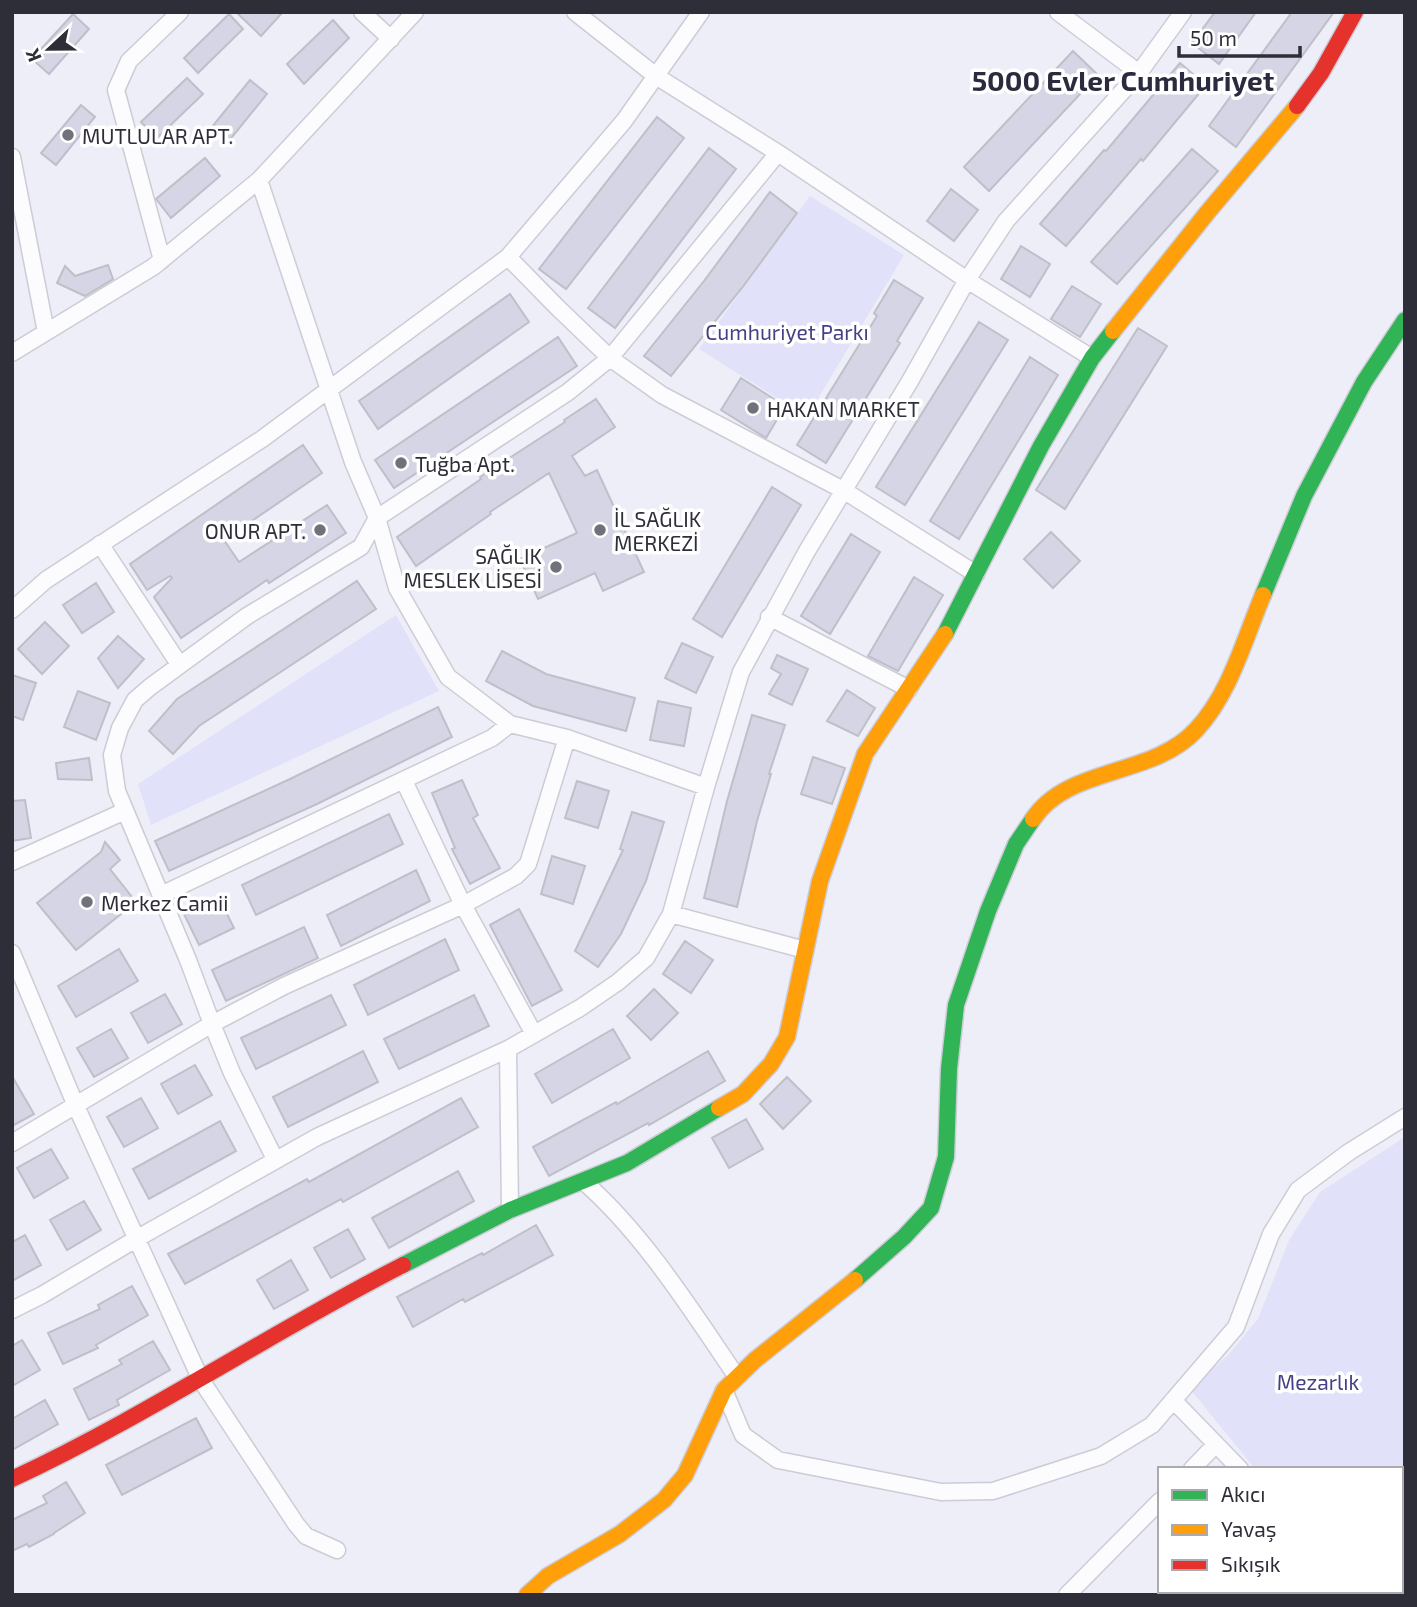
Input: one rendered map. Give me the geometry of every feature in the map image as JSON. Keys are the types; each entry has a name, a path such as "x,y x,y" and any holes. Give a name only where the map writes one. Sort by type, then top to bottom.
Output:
{"street":[{"path":"162,260 116,90 128,61 180,12"},
{"path":"362,12 391,39"},
{"path":"12,353 162,260 259,180 415,12"},
{"path":"575,12 656,76 778,153 967,280 1092,358"},
{"path":"12,610 46,580 262,439 508,257 624,121 701,12"},
{"path":"1058,12 1139,73"},
{"path":"12,1310 275,1159 508,1049 580,1008 618,982 646,958 671,914 741,672 769,617 910,382 967,280 1006,220 1139,73 1183,12"},
{"path":"12,1479 55,1459 201,1380 334,1300 510,1210 627,1163 743,1094 771,1064 786,1037 820,881 865,754 940,644 1041,446 1092,358 1207,213 1280,128 1321,73 1355,12"},
{"path":"275,1159 232,1073 117,791 112,755 120,728 135,700 179,664 247,616 361,547 377,518 568,392 610,358 778,153"},
{"path":"12,158 46,332"},
{"path":"259,180 353,462 377,518 397,588 448,677 510,724 567,738 706,787"},
{"path":"508,257 610,358 662,396 843,490 976,573"},
{"path":"527,1595 548,1576 620,1534 664,1500 685,1475 724,1390 755,1360 829,1303 904,1237 931,1208 946,1157 949,1069 956,1005 988,911 1016,844 1042,806 1076,786 1164,753 1195,732 1219,700 1304,496 1364,382 1405,320"},
{"path":"100,544 179,664"},
{"path":"769,617 909,689"},
{"path":"161,895 492,738 510,724"},
{"path":"12,1143 212,1024 284,986 463,905 516,876 528,864 567,738"},
{"path":"404,780 463,905 534,1034"},
{"path":"12,862 125,811"},
{"path":"671,914 805,950"},
{"path":"12,953 75,1106 201,1380 296,1524 306,1536 337,1550"},
{"path":"508,1049 510,1210"},
{"path":"724,1390 743,1435 778,1460 941,1492 993,1491 1101,1456 1152,1425 1236,1327 1271,1234 1298,1190 1349,1152 1405,1117"},
{"path":"583,1181 611,1205 687,1304 737,1377"},
{"path":"1173,1400 1238,1467"},
{"path":"1194,1467 1216,1444"},
{"path":"1068,1595 1158,1503"}],"green space":[{"name":"Cumhuriyet Parkı","path":"810,196 904,255 807,417 699,349"},
{"path":"396,615 439,691 151,825 138,784"},
{"name":"Mezarlık","path":"1405,1137 1405,1595 1366,1593 1403,1593 1403,1467 1253,1467 1190,1389 1228,1355 1258,1319 1289,1240 1320,1192"}],"building":[{"path":"236,12 283,12 261,36"},
{"path":"1215,12 1256,12 1219,64 1192,43"},
{"path":"1292,12 1334,12 1236,147 1209,126"},
{"path":"73,14 89,29 49,74 32,59"},
{"path":"229,14 243,29 198,73 184,58"},
{"path":"333,20 349,38 304,84 287,64"},
{"path":"1073,51 1098,75 989,191 964,167"},
{"path":"1180,63 1206,85 1143,161 1141,159 1066,246 1040,224"},
{"path":"187,78 203,94 157,138 141,122"},
{"path":"250,80 267,94 228,142 211,128"},
{"name":"MUTLULAR APT.","path":"81,105 95,117 56,165 41,153"},
{"path":"657,117 684,138 566,289 539,269"},
{"path":"709,148 736,169 615,328 588,308"},
{"path":"1192,149 1218,171 1117,284 1091,262"},
{"path":"205,158 220,176 171,218 156,199"},
{"path":"951,189 978,210 954,241 927,221"},
{"path":"770,192 797,213 742,288 671,376 644,356"},
{"path":"1021,246 1050,264 1030,297 1001,279"},
{"path":"108,265 113,279 85,296 57,283 65,266 75,276"},
{"path":"894,280 923,298 897,341 900,343 826,463 797,445 877,316 874,313"},
{"path":"1072,286 1101,304 1080,337 1051,319"},
{"path":"510,294 529,322 378,429 359,401"},
{"path":"979,322 1008,340 905,505 876,487"},
{"path":"1138,328 1167,346 1065,509 1036,490"},
{"path":"558,337 577,366 394,488 375,460"},
{"path":"1030,357 1058,375 959,539 930,521"},
{"name":"HAKAN MARKET","path":"741,378 785,406 766,438 721,410"},
{"path":"596,399 615,427 572,456 585,476 597,470 644,572 603,591 595,573 538,599 520,559 577,533 549,473 416,566 397,537"},
{"path":"303,445 322,473 224,540 239,562 327,505 346,533 269,583 267,580 181,638 154,597 172,578 170,576 147,590 130,564"},
{"path":"772,487 801,505 722,637 693,619"},
{"path":"1051,532 1080,561 1053,588 1024,559"},
{"path":"851,534 880,552 830,634 801,616"},
{"path":"914,577 943,595 898,671 868,656"},
{"path":"357,581 376,609 199,726 173,754 149,731 177,699"},
{"path":"96,583 114,612 82,633 63,605"},
{"path":"45,622 69,646 42,674 18,649"},
{"path":"118,636 144,659 118,688 98,658"},
{"path":"682,643 713,657 696,693 665,678"},
{"path":"502,651 546,674 635,698 626,731 533,706 486,681"},
{"path":"777,655 808,669 792,705 769,694 781,674 771,668"},
{"path":"12,675 36,683 23,720 12,716"},
{"path":"847,690 875,708 858,736 827,721"},
{"path":"78,691 110,703 96,740 64,727"},
{"path":"658,701 691,708 684,746 650,740"},
{"path":"438,707 452,737 317,804 169,871 155,841"},
{"path":"752,715 785,725 769,774 737,907 704,898 727,801"},
{"path":"813,757 845,768 832,804 801,794"},
{"path":"89,758 92,780 58,779 56,763"},
{"path":"462,780 478,815 473,818 500,868 470,884 452,849 455,848 432,793"},
{"path":"577,781 609,791 598,828 565,818"},
{"path":"25,800 31,838 12,841 12,801"},
{"path":"632,812 664,822 646,881 621,934 598,967 575,951 623,850 620,849"},
{"path":"389,814 403,844 256,915 242,885"},
{"name":"Merkez Camii","path":"105,842 120,860 110,869 136,902 76,950 37,903 101,852"},
{"path":"552,856 585,866 573,904 541,894"},
{"path":"416,870 430,901 341,946 327,915"},
{"path":"219,898 234,928 199,945 184,914"},
{"path":"519,909 562,990 532,1006 490,925"},
{"path":"304,927 318,958 226,1001 212,970"},
{"path":"445,939 459,970 368,1015 354,985"},
{"path":"685,941 713,960 691,993 663,974"},
{"path":"119,949 138,981 76,1017 58,986"},
{"path":"654,989 678,1013 651,1040 627,1016"},
{"path":"165,994 182,1024 148,1043 131,1013"},
{"path":"331,995 346,1025 256,1069 241,1038"},
{"path":"474,995 489,1026 399,1069 384,1039"},
{"path":"111,1029 128,1058 94,1077 77,1048"},
{"path":"613,1029 630,1058 552,1103 535,1074"},
{"path":"363,1051 378,1082 288,1127 273,1097"},
{"path":"708,1051 725,1081 649,1125 648,1123 549,1176 533,1147 616,1102 617,1104"},
{"path":"195,1065 212,1095 178,1114 161,1084"},
{"path":"12,1076 34,1114 12,1126"},
{"path":"787,1077 811,1101 783,1129 760,1104"},
{"path":"141,1098 158,1128 124,1147 107,1117"},
{"path":"461,1098 478,1127 343,1202 341,1199 185,1284 168,1254 307,1179 309,1182"},
{"path":"746,1119 763,1149 729,1168 712,1138"},
{"path":"220,1121 236,1151 149,1199 133,1169"},
{"path":"51,1149 68,1178 34,1198 17,1168"},
{"path":"458,1171 474,1201 389,1248 372,1218"},
{"path":"84,1201 101,1230 67,1250 50,1220"},
{"path":"536,1225 553,1255 413,1327 397,1297 482,1253 483,1255"},
{"path":"348,1229 365,1259 331,1278 314,1248"},
{"path":"25,1235 41,1265 12,1281 12,1242"},
{"path":"291,1260 308,1290 274,1309 257,1280"},
{"path":"132,1286 148,1315 96,1345 98,1348 63,1364 48,1333 100,1309 98,1305"},
{"path":"22,1340 40,1370 12,1386 12,1346"},
{"path":"153,1341 170,1370 117,1400 119,1405 89,1420 74,1389 122,1364 119,1360"},
{"path":"45,1400 58,1424 12,1450 12,1419"},
{"path":"196,1418 212,1448 122,1495 106,1465"},
{"path":"66,1482 85,1513 54,1534 29,1547 27,1544 12,1551 12,1520 47,1503 43,1496"}],"traffic: fast":[{"path":"1263,595 1304,496 1364,382 1405,320"},
{"path":"945,634 1041,446 1092,358 1113,331"},
{"path":"855,1280 904,1237 931,1208 946,1157 949,1069 956,1005 988,911 1016,844 1033,819"},
{"path":"403,1265 510,1210 627,1163 719,1108"}],"traffic: slow":[{"path":"1113,331 1297,106"},
{"path":"1033,819 1048,802 1067,789 1157,756 1178,745 1196,730 1208,716 1227,683 1263,595"},
{"path":"719,1108 743,1094 771,1064 787,1037 820,881 865,754 945,634"},
{"path":"527,1595 548,1576 620,1534 664,1500 685,1475 724,1390 755,1360 855,1280"}],"traffic: jam":[{"path":"1297,106 1321,73 1355,12"},
{"path":"12,1479 111,1429 403,1265"}],"place":[{"name":"MUTLULAR APT.","path":"68,135"},
{"name":"HAKAN MARKET","path":"753,408"},
{"name":"Tuğba Apt.","path":"401,463"},
{"name":"ONUR APT.","path":"320,530"},
{"name":"İL SAĞLIK MERKEZİ","path":"600,530"},
{"name":"SAĞLIK MESLEK LİSESİ","path":"556,567"},
{"name":"Merkez Camii","path":"87,902"}],"district":[{"name":"5000 Evler Cumhuriyet","path":"1123,80"}]}
